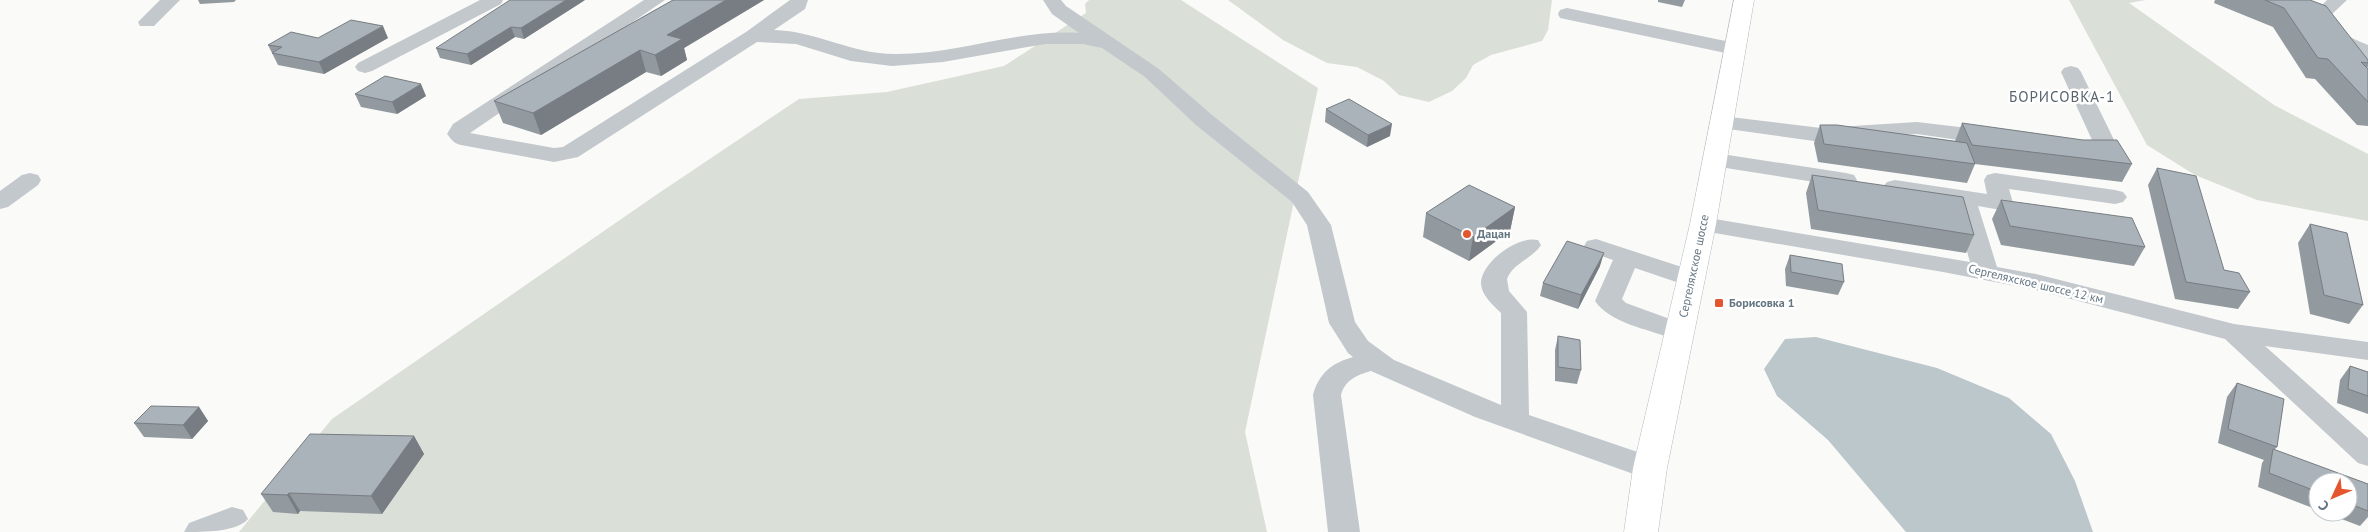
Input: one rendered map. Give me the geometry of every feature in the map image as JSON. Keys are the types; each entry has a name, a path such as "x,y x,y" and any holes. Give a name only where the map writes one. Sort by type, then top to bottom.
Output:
{"main road":[{"name":"Сергеляхское шоссе","path":"1641,532 1650,468 1703,224 1744,0"}],"street":[{"path":"148,22 171,0"},
{"path":"365,67 494,0"},
{"path":"656,0 461,128 458,134 462,138 554,155 570,152 753,36 798,5 799,0"},
{"path":"2338,0 2323,13 2322,20 2326,28 2338,37 2368,53"},
{"path":"1033,39 1038,28 1056,5 1152,73 1204,120 1300,197 1319,225 1342,323 1358,347 1384,367 1515,420 1650,468"},
{"path":"1567,14 1735,49"},
{"path":"753,36 802,39 854,57 883,60 945,56 1033,39 1079,38 1110,44"},
{"path":"2054,146 2095,149 2104,142 2071,72"},
{"path":"1722,122 1821,135 1918,128 2015,141"},
{"path":"1715,160 1871,184 1965,201 2023,214"},
{"path":"0,202 30,180"},
{"path":"1965,201 2001,203 1995,180 2115,197"},
{"path":"1965,201 1986,272"},
{"name":"Сергеляхское шоссе 12 км","path":"1703,224 2036,282 2234,332 2368,351"},
{"path":"1515,420 1514,312 1509,304 1498,294 1494,282 1496,271 1528,245"},
{"path":"1596,246 1691,279"},
{"path":"1627,256 1608,301 1617,309 1680,332"},
{"path":"2234,332 2368,455"},
{"path":"1344,532 1328,394 1329,387 1338,373 1376,360"},
{"path":"200,532 232,519"}],"shaded area":[{"path":"1089,0 1181,0 1318,88 1245,432 1267,532 239,532 332,419 656,195 799,99 887,92 1004,66 1086,13 1085,4"},
{"path":"1228,0 1552,0 1548,30 1542,41 1491,55 1473,65 1466,78 1452,91 1429,102 1399,95 1384,81 1357,67 1327,63 1283,40"},
{"path":"2069,0 2146,0 2129,3 2274,105 2368,154 2368,221 2257,200 2195,175 2147,145"},
{"path":"1816,337 1937,368 2009,398 2051,434 2075,481 2093,532 1906,532 1828,440 1777,396 1764,369 1785,339"}],"building":[{"path":"510,0 566,0 521,28 511,27 467,54 436,48"},
{"path":"673,0 726,0 667,35 682,39 655,55 640,50 533,113 494,101"},
{"path":"2265,0 2310,0 2326,6 2368,60 2368,63 2361,62 2368,69 2368,102 2328,59 2318,58 2284,8"},
{"path":"351,20 383,26 319,62 272,53 282,47 268,45 291,32 318,38"},
{"path":"385,76 421,84 392,102 355,94"},
{"path":"1349,99 1392,124 1368,135 1326,109"},
{"path":"1962,123 2083,140 2117,140 2132,164 1972,145"},
{"path":"1820,125 1837,125 1967,143 1975,164 1824,144"},
{"path":"2157,168 2196,176 2224,270 2239,273 2250,292 2186,282"},
{"path":"1812,175 1963,197 1974,235 1818,210"},
{"path":"1469,185 1515,207 1473,237 1426,213"},
{"path":"2001,200 2132,218 2145,247 2010,226"},
{"path":"2310,224 2347,233 2363,305 2324,295"},
{"path":"1567,241 1604,253 1581,295 1543,283"},
{"path":"1790,255 1842,264 1844,282 1791,272"},
{"path":"1558,336 1580,340 1581,370 1558,367"},
{"path":"2350,366 2368,372 2368,396 2348,389"},
{"path":"2237,383 2284,399 2277,447 2228,429"},
{"path":"151,406 199,407 183,425 134,423"},
{"path":"310,434 414,436 371,496 289,493 287,495 261,494"},
{"path":"2273,449 2335,472 2308,472 2308,488 2269,473"},
{"path":"2358,480 2368,484 2368,511 2358,507"}],"place":[{"name":"Дацан","path":"1467,234"},
{"name":"Борисовка 1","path":"1719,303"}],"district":[{"name":"БОРИСОВКА-1","path":"2062,97"}]}
